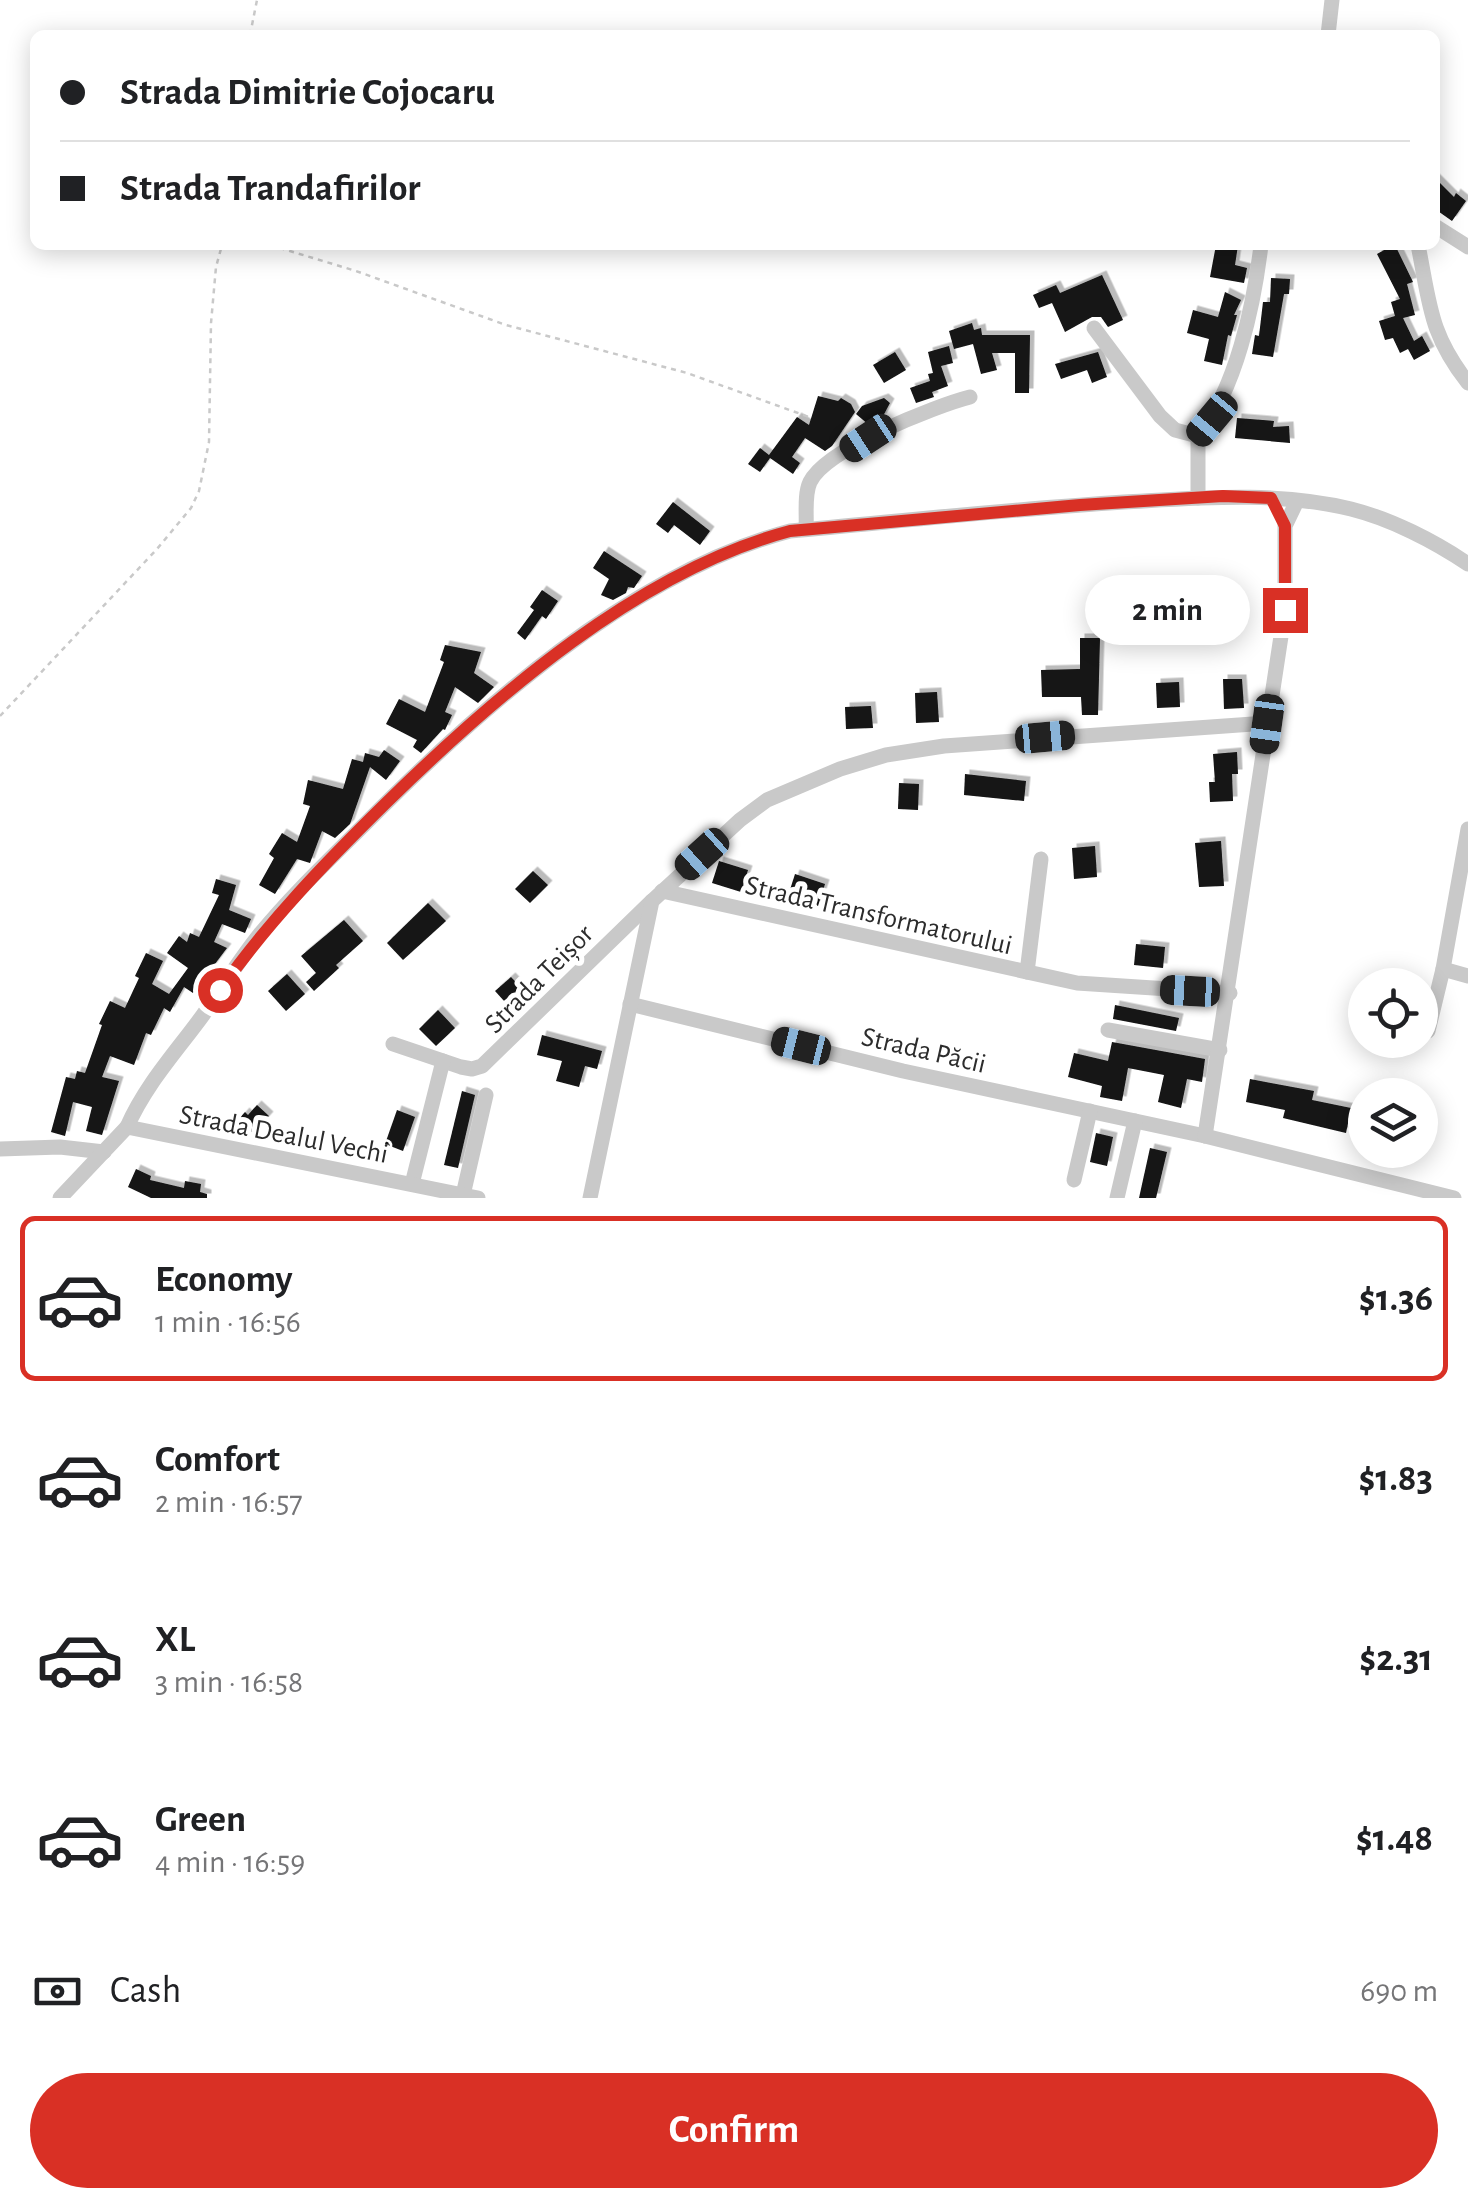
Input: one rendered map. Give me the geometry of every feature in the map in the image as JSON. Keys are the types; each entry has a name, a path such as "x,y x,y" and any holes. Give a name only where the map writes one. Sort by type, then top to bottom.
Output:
{"street":[{"path":"1329,30 1332,0"},
{"path":"1440,229 1467,245"},
{"path":"1198,498 1198,436 1222,402 1234,369 1260,250"},
{"path":"1419,250 1433,326 1450,360 1468,383"},
{"path":"1094,328 1160,416 1175,430 1198,436"},
{"path":"806,529 810,481 822,468 868,438 938,405 970,397"},
{"path":"1271,498 1285,526"},
{"path":"60,1198 127,1127 146,1088 258,936 454,736 526,676 639,600 713,558 752,541 806,529 1061,506 1271,498 1356,510 1468,564"},
{"path":"1205,1136 1230,993 1285,610 1285,526 1296,501"},
{"name":"Strada Teișor","path":"393,1044 472,1069 482,1066 731,828 767,800 840,769 944,746 1267,724"},
{"path":"1438,990 1468,829"},
{"name":"Strada Transformatorului","path":"1027,972 1041,859"},
{"path":"590,1198 657,896"},
{"name":"Strada Transformatorului","path":"657,896 1113,987 1230,993"},
{"path":"1443,969 1468,976"},
{"name":"Strada Păcii","path":"630,1004 903,1071 1205,1136 1454,1198"},
{"path":"1108,1030 1220,1050"},
{"path":"412,1184 443,1061"},
{"name":"Strada Dealul Vechi","path":"127,1127 471,1196 486,1095"},
{"path":"1074,1180 1090,1112"},
{"path":"1117,1198 1134,1121"},
{"path":"0,1149 60,1147 104,1152"}],"path":[{"path":"251,30 257,0"},
{"path":"0,716 157,549 199,491 209,442 211,323 221,250"},
{"path":"287,250 356,270 506,325 687,374 809,417"}],"building":[{"path":"1440,183 1454,197 1456,193 1466,201 1452,221 1440,213"},
{"path":"1215,250 1237,250 1235,265 1247,268 1244,283 1210,277"},
{"path":"1397,250 1413,282 1407,284 1415,315 1403,318 1414,341 1422,336 1430,351 1414,360 1408,349 1400,353 1393,338 1385,340 1379,321 1395,316 1391,302 1400,299 1377,254"},
{"path":"1102,275 1123,320 1108,327 1101,317 1092,317 1065,332 1052,303 1039,308 1033,295 1056,285 1060,293"},
{"path":"1271,278 1290,279 1273,357 1252,354 1255,335 1259,336 1263,302 1270,302"},
{"path":"1225,292 1241,300 1222,365 1204,361 1209,339 1187,333 1193,310 1218,317"},
{"path":"972,323 974,330 981,328 982,335 1030,335 1029,393 1015,393 1015,353 992,353 997,370 981,374 973,344 954,349 949,331"},
{"path":"949,346 953,363 941,366 948,386 932,392 934,397 916,403 910,388 930,381 928,374 933,373 928,352"},
{"path":"895,352 906,370 884,383 873,365"},
{"path":"1098,352 1107,377 1092,383 1087,370 1061,379 1055,364"},
{"path":"818,396 838,401 841,398 855,412 832,446 825,451 805,438 792,457 800,463 793,474 770,458 760,472 748,464 760,448 769,455 797,417 809,425"},
{"path":"884,398 890,403 882,418 875,418 869,425 856,414 862,406"},
{"path":"1237,418 1274,421 1273,427 1289,426 1290,443 1235,438"},
{"path":"673,502 710,531 700,545 674,525 668,533 656,524"},
{"path":"604,551 642,576 634,588 628,587 626,593 613,600 601,595 609,579 593,568"},
{"path":"542,590 558,601 525,640 517,633 534,610 530,607"},
{"path":"1080,638 1100,638 1098,715 1082,715 1081,697 1042,697 1041,670 1080,669"},
{"path":"445,645 481,652 474,673 494,687 478,703 455,687 445,712 452,715 445,730 421,753 413,747 417,740 386,724 399,699 425,712 444,662 440,660"},
{"path":"1223,679 1242,679 1244,708 1224,709"},
{"path":"1179,682 1180,707 1157,708 1156,683"},
{"path":"937,692 939,722 916,723 915,693"},
{"path":"871,706 873,728 846,729 845,707"},
{"path":"384,750 400,761 386,780 370,767 350,824 335,838 322,831 310,863 297,859 275,894 259,885 274,858 269,854 282,833 297,842 310,806 303,804 308,780 343,789 352,759 363,762 365,753 379,757"},
{"path":"1237,752 1238,774 1232,774 1233,801 1210,802 1209,782 1215,782 1213,754"},
{"path":"965,774 1026,781 1024,801 964,795"},
{"path":"899,783 919,784 918,810 898,809"},
{"path":"1221,841 1224,886 1199,887 1195,843"},
{"path":"1095,846 1097,877 1074,879 1072,848"},
{"path":"719,861 748,870 741,892 712,883"},
{"path":"533,871 548,885 530,903 515,889"},
{"path":"795,874 825,884 818,906 788,896"},
{"path":"216,879 236,885 229,910 251,919 245,933 222,924 214,942 227,948 193,993 184,987 170,1012 164,1008 151,1035 146,1033 134,1065 110,1056 102,1077 119,1081 102,1135 86,1131 92,1107 73,1102 65,1136 51,1132 66,1077 75,1079 77,1071 85,1073 110,1001 125,1008 146,953 163,961 152,984 169,994 188,968 167,953 179,936 187,942 190,933 199,937 219,895 212,893"},
{"path":"428,903 446,921 403,960 387,943"},
{"path":"344,920 363,941 314,991 306,982 316,973 301,956"},
{"path":"1136,944 1165,947 1163,968 1134,965"},
{"path":"287,974 305,994 286,1011 268,991"},
{"path":"511,977 530,997 514,1012 495,991"},
{"path":"1115,1005 1179,1018 1176,1031 1113,1019"},
{"path":"438,1010 455,1028 436,1046 419,1029"},
{"path":"542,1035 602,1051 597,1069 585,1066 579,1087 556,1081 562,1061 537,1055"},
{"path":"1112,1042 1205,1059 1202,1082 1187,1079 1181,1108 1158,1102 1164,1075 1128,1068 1122,1101 1100,1097 1102,1086 1068,1077 1074,1053 1108,1061"},
{"path":"1250,1079 1314,1091 1312,1100 1348,1107 1346,1133 1283,1118 1285,1110 1246,1102"},
{"path":"462,1091 475,1095 458,1168 444,1165"},
{"path":"257,1105 269,1116 247,1140 232,1127"},
{"path":"397,1110 415,1117 403,1151 385,1144"},
{"path":"1096,1133 1113,1137 1107,1166 1090,1162"},
{"path":"1150,1148 1167,1152 1156,1198 1139,1198"},
{"path":"136,1169 151,1176 150,1180 184,1188 185,1181 201,1184 200,1192 207,1194 207,1198 151,1198 128,1187"}],"route":[{"path":"220,990 258,936 292,898 454,736 567,646 639,600 752,541 790,531 1080,505 1223,496 1271,498 1285,526 1285,610"}]}
